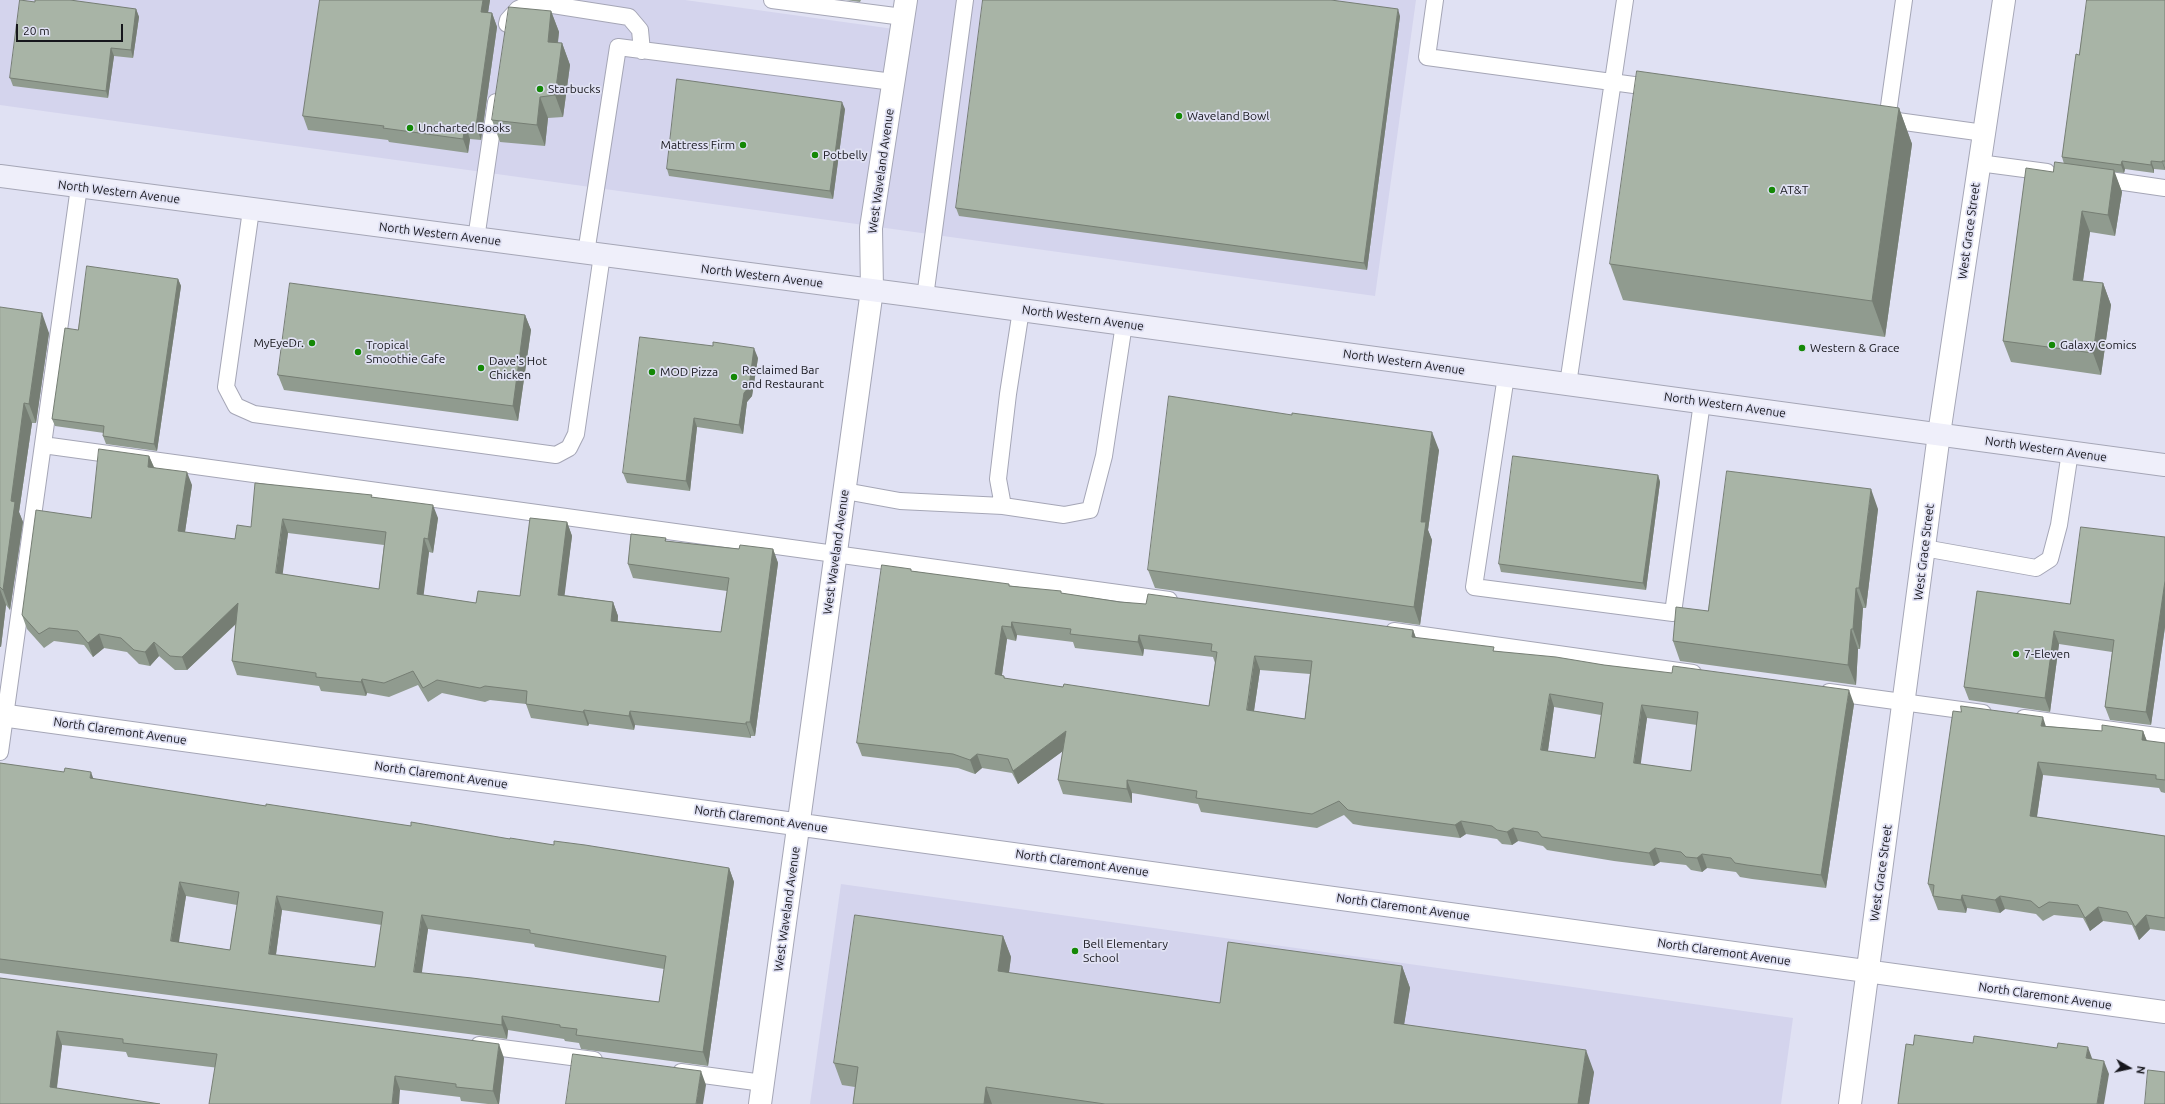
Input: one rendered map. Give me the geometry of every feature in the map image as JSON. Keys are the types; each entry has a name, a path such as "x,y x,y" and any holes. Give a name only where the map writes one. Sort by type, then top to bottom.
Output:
{"main road":[{"name":"North Western Avenue","path":"0,176 925,297 2165,465"}],"street":[{"name":"West Grace Street","path":"1850,1104 1869,971 1939,434 2004,0"},
{"name":"West Waveland Avenue","path":"760,1104 872,290 871,228 904,9"},
{"name":"North Claremont Avenue","path":"2,715 2165,1012"}],"lane":[{"path":"772,0 904,9"},
{"path":"925,297 965,0"},
{"path":"1435,0 1428,57 1674,91"},
{"path":"1568,384 1625,0"},
{"path":"1887,120 1904,0"},
{"path":"505,35 508,20 518,8 534,2 629,17 640,30 642,50"},
{"path":"251,210 226,387 236,406 254,414 556,455 569,448 576,434 594,254 618,47 893,82"},
{"path":"476,239 498,90"},
{"path":"1865,117 1984,133"},
{"path":"1979,163 2060,174"},
{"path":"2082,177 2165,188"},
{"path":"0,752 2,715 43,445 79,187"},
{"path":"1003,506 998,479 1008,394 1021,310"},
{"path":"845,491 900,501 1003,506 1064,514 1090,510 1104,456 1124,324"},
{"path":"1506,376 1474,587 1673,613 1702,402"},
{"path":"43,445 836,553 1182,602"},
{"path":"1924,548 2036,568 2050,559 2059,525 2070,452"},
{"path":"1380,629 1704,674"},
{"path":"1815,690 2165,737"},
{"path":"466,1043 608,1062"},
{"path":"663,1070 762,1083"}],"shaded area":[{"path":"0,0 685,0 894,29 899,0 1416,0 1375,296 0,105"},
{"name":"Bell Elementary School","path":"841,884 1793,1018 1781,1104 810,1104"}],"building":[{"path":"20,0 35,2 35,0 70,0 136,9 131,50 111,48 106,91 10,78"},
{"path":"320,0 483,0 481,12 492,13 476,126 465,125 463,139 383,128 384,126 303,116"},
{"name":"Waveland Bowl","path":"983,0 1331,0 1398,9 1364,263 956,208"},
{"path":"2087,0 2165,0 2165,161 2151,161 2151,165 2122,161 2121,165 2062,157 2076,54 2079,55"},
{"name":"Starbucks","path":"509,7 551,11 548,42 562,43 555,95 540,97 537,125 492,120"},
{"name":"AT&T","path":"1637,71 1899,108 1872,301 1610,264"},
{"path":"677,79 842,102 830,191 667,169"},
{"path":"2055,162 2114,170 2108,215 2082,211 2073,280 2103,283 2093,353 2003,341 2026,168 2053,172"},
{"path":"87,266 178,279 154,444 103,436 104,426 52,419 65,328 78,330"},
{"path":"290,283 525,315 513,406 278,375"},
{"path":"0,307 42,313 29,404 24,403 11,501 15,502 3,590 0,587"},
{"path":"640,337 713,346 713,342 754,348 749,387 744,393 739,425 694,418 686,481 623,473"},
{"path":"1169,396 1292,415 1292,413 1432,432 1421,522 1426,522 1414,607 1148,570"},
{"path":"99,449 149,456 148,467 187,472 178,531 235,539 237,525 251,527 255,483 372,495 371,497 433,505 428,539 424,538 417,594 476,603 478,591 520,596 530,518 567,522 558,595 613,602 611,621 721,632 729,578 628,564 631,534 666,538 665,541 739,549 740,545 773,549 750,722 746,722 746,724 630,711 629,716 584,710 583,712 526,704 527,691 485,686 480,688 437,680 423,688 413,671 384,683 362,679 361,682 316,677 316,673 232,661 238,603 182,657 170,656 154,642 145,652 134,650 121,638 99,634 88,643 78,631 49,628 39,634 22,615 36,510 91,518","holes":["283,519 386,532 379,589 276,573"]},
{"path":"1513,456 1658,475 1643,583 1499,564"},
{"path":"1727,471 1871,489 1859,588 1856,588 1853,629 1851,629 1848,665 1673,641 1676,607 1708,611"},
{"path":"2081,527 2165,537 2165,581 2146,712 2105,707 2114,640 2054,631 2045,698 1964,687 1977,591 2070,604"},
{"path":"882,565 911,569 911,571 1009,584 1009,586 1061,591 1061,593 1120,602 1146,604 1148,594 1413,630 1412,637 1494,647 1493,651 1556,657 1604,665 1672,673 1673,666 1849,690 1821,875 1735,863 1731,858 1702,854 1697,858 1686,857 1681,852 1655,848 1649,853 1542,837 1538,832 1513,828 1507,832 1497,830 1492,826 1461,821 1455,825 1359,812 1348,810 1339,801 1312,814 1196,798 1197,791 1127,780 1127,789 1058,780 1066,731 1013,771 1008,759 977,754 970,760 953,754 857,743","holes":["1012,622 1071,629 1070,634 1138,642 1139,635 1212,644 1211,651 1217,652 1209,706 1064,684 1063,687 1004,678 1004,676 995,674 1002,626 1011,627","1255,656 1312,661 1305,719 1247,710","1550,694 1603,703 1595,758 1541,750","1642,705 1698,712 1691,771 1634,763"]},
{"path":"1961,706 2043,717 2041,726 2102,731 2102,725 2143,731 2142,740 2165,743 2165,780 2156,779 2156,775 2038,762 2030,816 2165,836 2165,918 2146,915 2135,927 2127,912 2098,907 2085,918 2078,905 2049,902 2039,908 2031,901 2000,896 1995,900 1962,895 1961,900 1933,896 1934,885 1928,884 1953,711 1961,712"},
{"path":"0,763 64,772 65,768 91,772 90,778 266,806 266,804 411,826 411,822 554,845 554,841 585,845 729,868 703,1052 576,1035 577,1029 502,1016 502,1025 0,959","holes":["180,882 239,892 230,950 171,941","277,896 383,912 375,967 269,954","422,915 530,930 530,933 666,956 659,1002 414,972"]},
{"name":"Bell Elementary School","path":"855,915 1003,936 998,971 1220,1003 1228,942 1402,966 1394,1023 1586,1050 1578,1104 1105,1104 986,1087 984,1104 853,1104 858,1067 834,1063"},
{"path":"0,978 499,1044 493,1091 456,1087 456,1084 395,1076 392,1104 209,1104 217,1054 123,1043 123,1039 57,1031 50,1087 160,1104 0,1104"},
{"path":"1915,1035 1973,1043 1974,1036 2057,1048 2058,1043 2088,1047 2086,1058 2104,1061 2097,1104 1898,1104 1906,1044 1913,1045"},
{"path":"573,1054 701,1071 696,1104 566,1104"},
{"path":"2148,1070 2165,1072 2165,1104 2145,1104"}],"place":[{"name":"Starbucks","path":"540,89"},
{"name":"Waveland Bowl","path":"1179,116"},
{"name":"Uncharted Books","path":"410,128"},
{"name":"Mattress Firm","path":"743,145"},
{"name":"Potbelly","path":"815,155"},
{"name":"AT&T","path":"1772,190"},
{"name":"MyEyeDr.","path":"312,343"},
{"name":"Galaxy Comics","path":"2052,345"},
{"name":"Western & Grace","path":"1802,348"},
{"name":"Tropical Smoothie Cafe","path":"358,352"},
{"name":"Dave's Hot Chicken","path":"481,368"},
{"name":"MOD Pizza","path":"652,372"},
{"name":"Reclaimed Bar and Restaurant","path":"734,377"},
{"name":"7-Eleven","path":"2016,654"},
{"name":"Bell Elementary School","path":"1075,951"}]}
